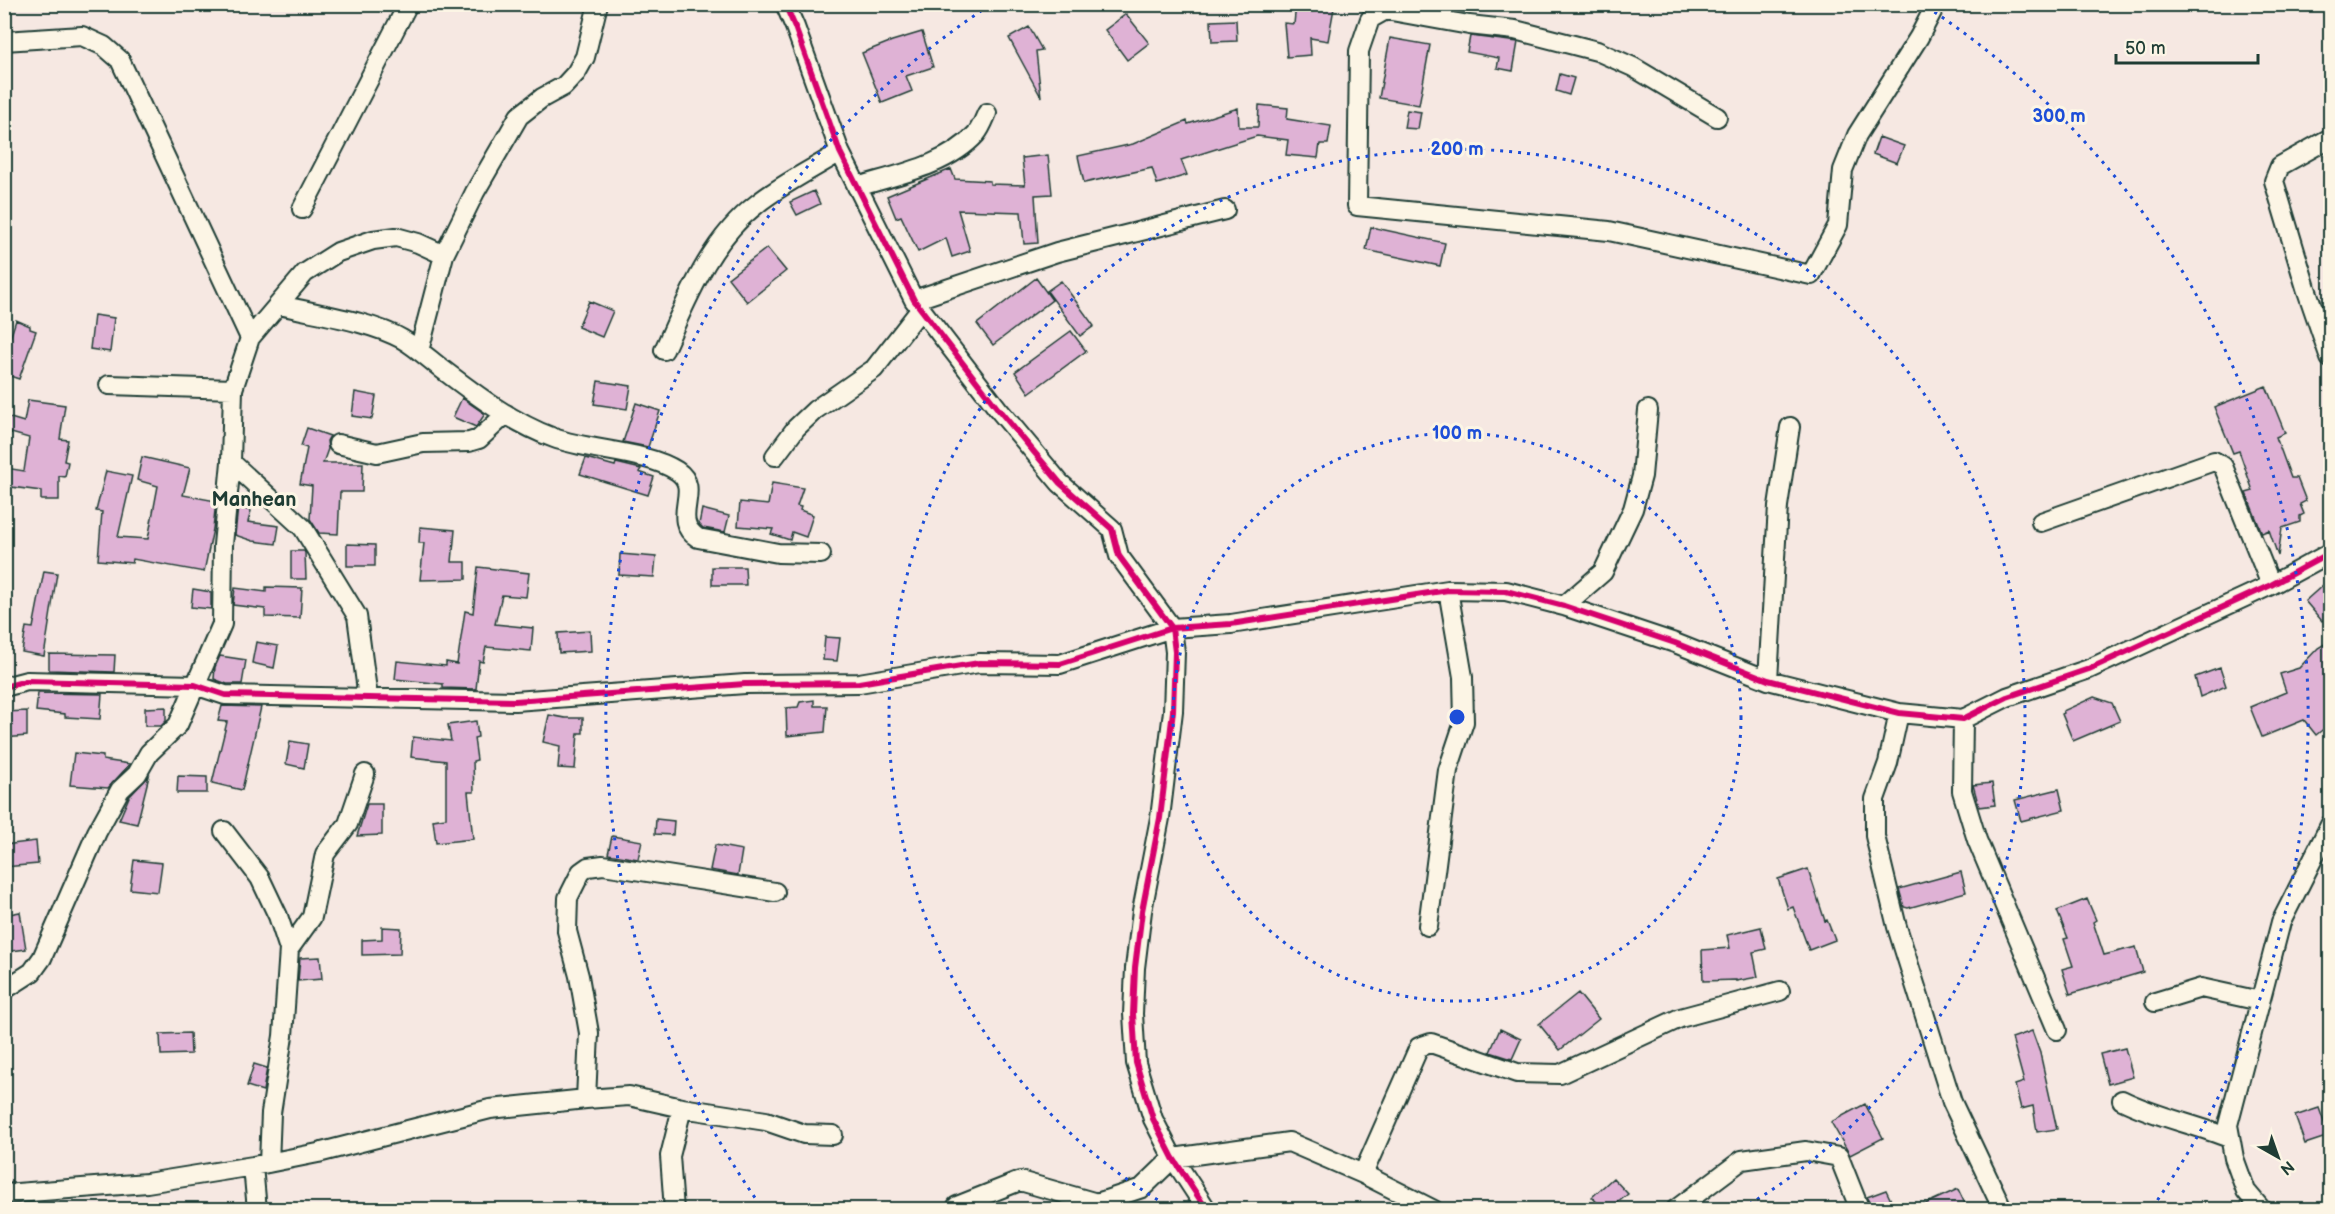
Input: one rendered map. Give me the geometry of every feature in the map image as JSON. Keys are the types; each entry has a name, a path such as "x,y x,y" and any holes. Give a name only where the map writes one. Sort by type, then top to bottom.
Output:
{"street":[{"path":"303,209 408,4"},
{"path":"419,351 444,255 475,192 519,116 542,98 564,86 576,73 585,57 598,4"},
{"path":"786,4 840,152 917,305 998,409 1060,483 1112,529 1119,556 1172,628 1175,652 1173,711 1160,818 1139,934 1133,1014 1136,1063 1143,1093 1153,1119 1173,1158 1207,1209"},
{"path":"1717,117 1633,67 1597,51 1515,30 1469,25 1386,10 1370,19 1359,51 1357,206 1609,231 1811,275 1838,225 1842,170 1857,135 1919,37 1936,4"},
{"path":"4,41 82,36 104,46 120,60 250,338"},
{"path":"857,187 934,163 957,150 977,133 987,113"},
{"path":"2331,138 2280,166 2274,181 2306,288 2331,358"},
{"path":"664,350 707,260 728,232 757,204 840,152"},
{"path":"775,456 796,428 815,410 874,369 917,305 1057,252 1225,210"},
{"path":"4,990 32,972 42,958 97,831 120,790 137,774 149,753 178,725 222,624 223,545 231,462 233,389 250,338 305,273 338,252 373,240 396,237 418,243 444,255"},
{"path":"280,305 378,329 402,339 506,414 554,438 644,458 676,471 685,479 688,489 685,524 689,532 698,538 778,553 821,554"},
{"path":"109,385 233,389"},
{"path":"1564,606 1603,572 1633,509 1642,476 1648,410"},
{"path":"338,444 377,453 423,443 469,442 479,439 506,414"},
{"path":"1768,680 1778,506 1790,427"},
{"path":"2041,522 2214,461 2223,466 2271,585"},
{"path":"231,462 303,528 357,616 368,698"},
{"path":"4,687 27,681 195,686 225,694 514,701 745,684 859,683 979,663 1060,664 1172,628 1231,624 1448,590 1506,591 1564,606 1675,643 1768,680 1899,713 1963,719 2007,697 2089,669 2271,585 2331,553"},
{"path":"1428,926 1448,770 1464,722 1462,677 1448,590"},
{"path":"1899,713 1888,763 1875,799 1875,836 1897,927 1952,1102 2003,1209"},
{"path":"1963,719 1962,791 1977,840 2057,1030"},
{"path":"290,949 312,917 325,854 348,824 365,774"},
{"path":"2262,1209 2246,1191 2229,1138 2228,1125 2281,922 2331,825"},
{"path":"224,831 260,878 290,949 283,1036 261,1164 257,1209"},
{"path":"586,1099 589,1033 579,976 567,931 568,898 581,873 588,867 603,865 775,892"},
{"path":"2155,1002 2201,988 2260,1001"},
{"path":"1363,1174 1419,1047 1431,1043 1516,1073 1560,1074 1680,1018 1780,991"},
{"path":"4,1194 147,1183 318,1153 490,1109 586,1099 629,1096 682,1108 766,1121 804,1134 833,1135"},
{"path":"2122,1100 2146,1112 2229,1138"},
{"path":"674,1209 670,1156 682,1108"},
{"path":"956,1209 957,1206 1020,1181 1097,1203 1142,1188 1173,1158 1289,1142 1363,1174 1434,1209"},
{"path":"1676,1209 1742,1160 1806,1151 1839,1157 1860,1209"}],"building":[{"path":"1296,4 1315,4 1334,8 1328,41 1310,38 1311,55 1287,57 1284,23 1294,24"},
{"path":"1126,14 1149,43 1127,60 1105,30"},
{"path":"1236,20 1237,41 1212,42 1211,21"},
{"path":"1029,27 1042,50 1036,51 1041,97 1009,38"},
{"path":"922,32 933,67 906,76 912,91 882,103 862,53"},
{"path":"1470,36 1518,42 1513,71 1497,68 1499,58 1467,52"},
{"path":"1390,38 1430,45 1419,105 1379,98"},
{"path":"1560,74 1574,78 1569,95 1556,91"},
{"path":"1259,105 1288,108 1287,119 1331,126 1328,144 1320,144 1318,158 1286,155 1288,140 1257,136 1181,160 1187,175 1157,184 1152,168 1084,183 1078,156 1133,144 1187,121 1188,124 1238,108 1239,127 1258,127"},
{"path":"1407,110 1421,112 1418,129 1404,128"},
{"path":"1879,137 1904,146 1897,163 1873,154"},
{"path":"1048,155 1052,194 1035,195 1038,243 1024,244 1021,212 958,210 970,251 952,257 946,238 918,252 901,216 896,218 887,196 951,169 955,179 990,181 990,184 1025,185 1022,158"},
{"path":"814,191 820,204 797,215 790,202"},
{"path":"1371,227 1445,243 1440,266 1366,250"},
{"path":"767,248 786,271 747,302 728,278"},
{"path":"1036,278 1052,300 993,345 977,324"},
{"path":"1061,281 1094,326 1080,336 1047,291"},
{"path":"589,301 613,311 602,337 578,327"},
{"path":"94,315 114,318 110,352 90,349"},
{"path":"16,320 36,331 19,379 4,374 4,357"},
{"path":"1071,331 1086,351 1029,393 1015,372"},
{"path":"598,381 631,386 627,409 594,404"},
{"path":"2266,386 2285,433 2276,437 2291,478 2297,478 2306,501 2300,504 2304,514 2300,516 2300,522 2282,528 2278,556 2269,530 2262,533 2246,493 2253,491 2239,451 2233,453 2214,407"},
{"path":"355,392 376,396 372,419 352,416"},
{"path":"462,398 485,414 476,427 453,417"},
{"path":"28,400 65,405 60,439 68,440 64,461 68,462 65,477 59,476 59,500 41,500 41,491 4,486 6,468 24,471 29,438 4,431 4,416 24,422"},
{"path":"636,403 660,411 648,447 623,442"},
{"path":"307,428 330,436 323,463 363,463 362,492 340,492 338,534 319,533 310,519 312,486 300,484 307,448 301,446"},
{"path":"142,457 190,468 183,495 216,501 204,572 133,559 132,563 98,560 102,512 96,511 106,471 132,476 118,537 148,539 158,486 137,480"},
{"path":"586,458 615,466 616,463 641,469 639,472 654,477 648,495 580,474"},
{"path":"772,483 803,488 797,506 801,507 800,510 813,515 806,537 792,532 790,540 771,534 773,529 738,526 740,502 768,505"},
{"path":"238,507 251,511 248,522 279,526 276,544 253,541 235,535"},
{"path":"702,509 729,516 725,532 703,528 699,524"},
{"path":"420,527 455,530 452,562 466,562 466,579 420,580 424,543 419,543"},
{"path":"347,544 375,545 375,566 347,566"},
{"path":"291,551 304,551 306,579 291,579"},
{"path":"620,554 656,557 654,577 619,575"},
{"path":"478,567 529,573 526,597 502,595 495,624 533,628 531,651 486,647 483,662 479,661 476,689 443,688 443,684 395,679 397,661 446,666 446,662 457,664 465,611 473,613"},
{"path":"712,567 745,567 746,585 712,585"},
{"path":"44,571 57,573 44,656 22,652 26,627 33,628"},
{"path":"2331,578 2331,614 2322,621 2305,601"},
{"path":"266,587 302,588 300,618 265,617 265,609 233,605 235,588 266,592"},
{"path":"193,589 211,592 211,609 191,607"},
{"path":"590,631 591,651 559,653 558,633"},
{"path":"825,637 840,638 837,661 823,660"},
{"path":"2331,640 2331,669 2324,676 2331,683 2331,723 2316,735 2304,720 2262,737 2250,707 2286,692 2280,674 2299,668 2318,648"},
{"path":"256,642 278,646 274,668 252,663"},
{"path":"49,654 115,655 114,672 49,670"},
{"path":"220,656 246,660 242,684 227,684 214,679 215,667"},
{"path":"2220,668 2226,686 2200,697 2195,677"},
{"path":"38,693 102,694 100,719 65,717 65,714 36,711"},
{"path":"2094,697 2112,703 2120,721 2073,741 2062,714 2063,711"},
{"path":"814,700 814,706 827,706 825,732 787,736 786,708 798,707 800,702"},
{"path":"222,706 261,707 242,790 212,783 227,722 218,721"},
{"path":"166,707 166,721 161,726 145,726 145,708"},
{"path":"27,711 27,736 4,738 4,712"},
{"path":"549,715 583,718 583,733 578,733 575,769 558,768 560,746 543,742"},
{"path":"476,721 478,737 474,738 477,760 473,761 474,792 468,792 473,839 436,843 433,820 446,818 446,761 411,757 413,737 451,741 448,725"},
{"path":"290,741 308,744 304,768 286,764"},
{"path":"74,753 103,756 103,760 130,764 108,788 70,785"},
{"path":"149,776 137,824 119,820 129,797"},
{"path":"178,776 207,777 207,793 177,793"},
{"path":"1992,783 1995,805 1979,807 1973,785"},
{"path":"2059,789 2064,810 2021,821 2015,800"},
{"path":"367,804 382,804 382,835 357,836"},
{"path":"656,819 674,821 673,835 655,834"},
{"path":"612,836 642,841 638,859 608,854"},
{"path":"36,841 38,864 4,867 4,845"},
{"path":"715,845 742,850 738,875 710,870"},
{"path":"134,860 162,863 158,892 130,889"},
{"path":"1808,869 1825,921 1827,920 1835,940 1809,950 1793,907 1788,909 1778,879"},
{"path":"1961,872 1966,892 1908,908 1904,907 1899,889"},
{"path":"2087,899 2096,920 2093,922 2104,955 2136,947 2143,972 2070,994 2062,969 2073,966 2064,939 2068,938 2057,911"},
{"path":"20,912 26,949 4,952 4,915"},
{"path":"382,927 401,928 400,954 362,955 362,940 382,939"},
{"path":"1761,927 1766,949 1753,952 1758,977 1736,981 1703,981 1702,950 1730,948 1727,935"},
{"path":"320,957 322,979 298,981 300,958"},
{"path":"1578,993 1599,1019 1560,1050 1539,1024"},
{"path":"1500,1029 1521,1039 1512,1059 1490,1052"},
{"path":"2032,1031 2040,1053 2057,1129 2037,1132 2033,1106 2021,1109 2015,1085 2024,1082 2012,1038"},
{"path":"190,1033 191,1054 161,1055 160,1034"},
{"path":"2125,1048 2133,1077 2108,1084 2100,1054"},
{"path":"254,1064 267,1068 263,1091 247,1086"},
{"path":"1865,1104 1883,1138 1850,1155 1831,1122"},
{"path":"2319,1108 2329,1136 2305,1144 2295,1116"},
{"path":"1613,1178 1628,1194 1610,1209 1603,1209 1592,1197"},
{"path":"1958,1189 1966,1206 1957,1209 1914,1209"},
{"path":"1886,1190 1895,1209 1871,1209 1867,1197"}],"cycle path":[{"path":"785,4 840,152 914,300 998,409 1060,483 1112,529 1119,556 1172,628 1175,652 1173,711 1160,818 1142,911 1135,968 1133,1014 1136,1063 1153,1119 1173,1158 1207,1210"},
{"path":"4,687 27,681 195,685 225,695 515,701 745,684 859,683 979,663 1060,664 1172,628 1231,624 1448,590 1506,591 1564,606 1675,643 1768,680 1899,713 1963,719 2007,697 2089,669 2271,585 2330,553"}],"district":[{"name":"Manhean","path":"254,500"}]}
